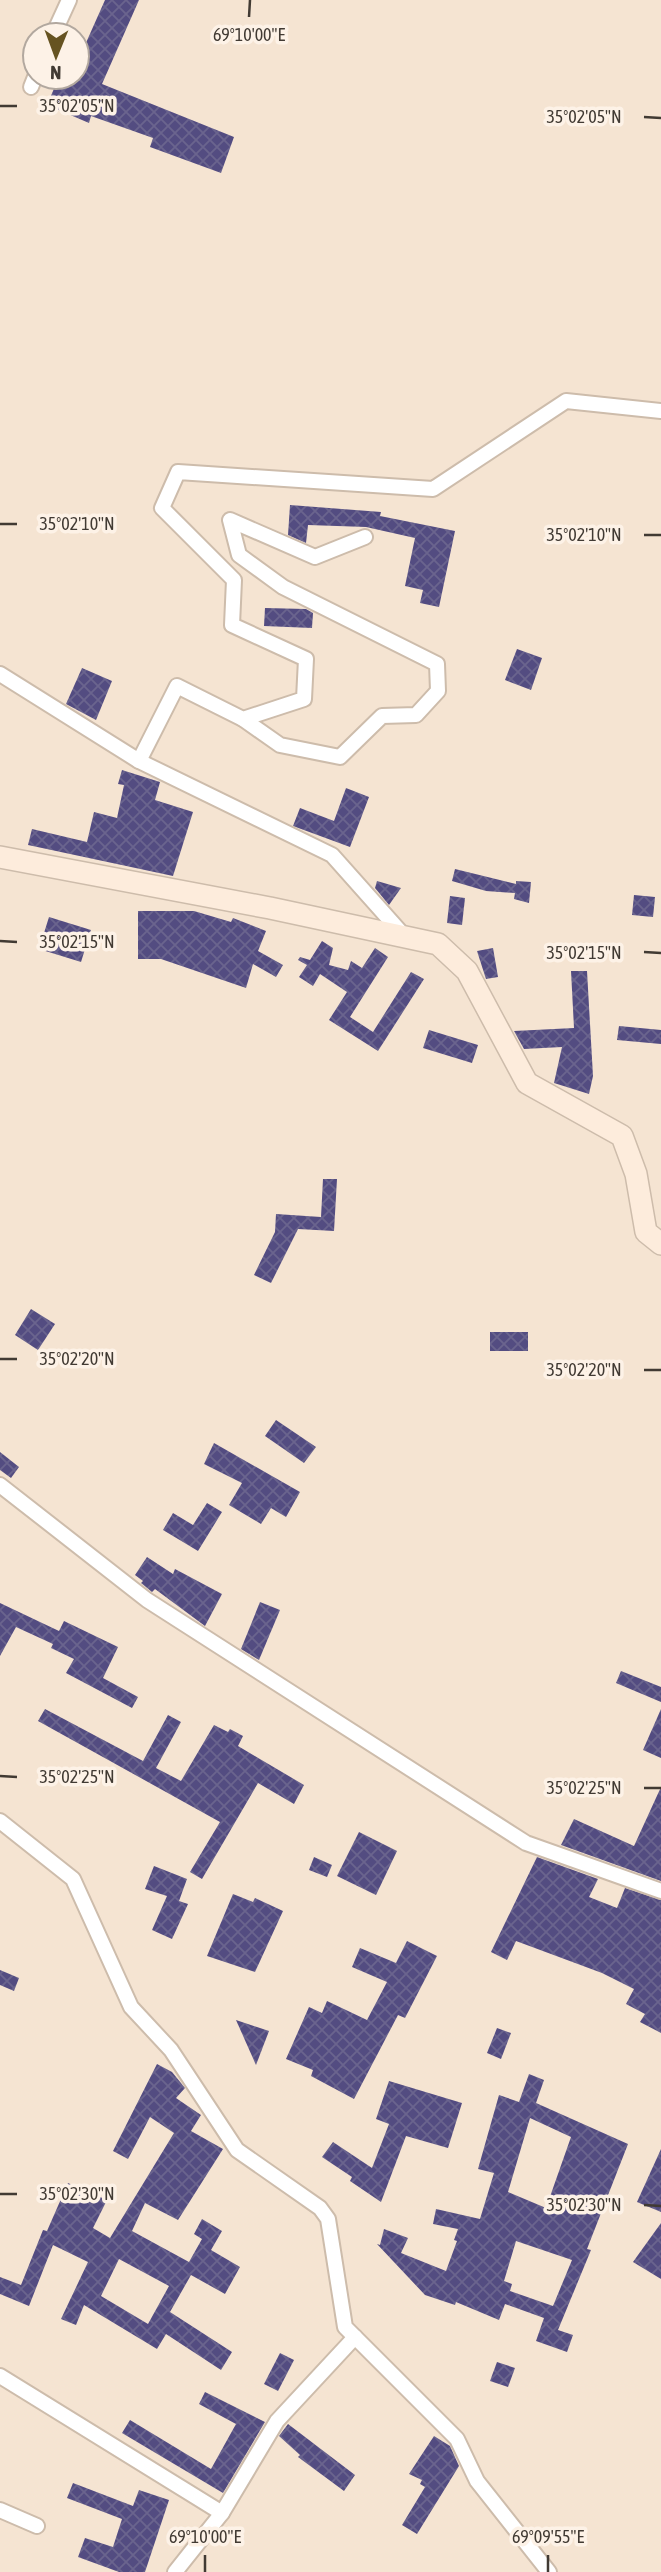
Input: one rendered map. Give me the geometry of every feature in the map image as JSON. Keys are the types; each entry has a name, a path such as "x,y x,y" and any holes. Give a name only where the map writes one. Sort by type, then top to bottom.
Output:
{"street":[{"path":"60,21 68,0"},
{"path":"243,719 304,699 306,659 232,625 234,580 163,508 178,472 433,489 566,401 661,411"},
{"path":"139,761 177,686 243,719 280,745 340,757 382,716 416,715 438,691 436,664 283,587 239,555 230,520 315,557 365,537"},
{"path":"0,674 139,761 332,855 405,937"},
{"path":"0,857 438,944 467,971 527,1083 622,1136 636,1174 646,1232 661,1244"},
{"path":"0,1485 147,1600 526,1843 661,1891"},
{"path":"0,1821 73,1880 131,2007 172,2050 237,2150 320,2208 328,2218 345,2327 457,2439 477,2481 549,2572"},
{"path":"175,2572 222,2512 277,2421 355,2337"},
{"path":"0,2376 222,2512"},
{"path":"0,2510 37,2526"}],"building":[{"path":"105,0 139,0 102,84 234,137 221,173 150,147 153,138 91,116 89,123 47,105 53,91 91,91 91,32"},
{"path":"290,505 381,512 380,516 455,531 439,607 420,603 423,590 405,586 415,538 366,527 308,525 306,543 288,535"},
{"path":"265,608 306,609 313,613 312,628 264,626"},
{"path":"517,649 542,658 531,690 505,680"},
{"path":"82,668 112,681 96,720 66,704"},
{"path":"122,770 160,782 155,800 193,812 173,876 28,845 32,829 87,842 94,812 117,818 124,785 118,784"},
{"path":"346,788 369,797 350,847 293,826 300,808 334,821"},
{"path":"455,869 516,884 516,881 531,882 529,903 514,899 515,893 486,891 452,881"},
{"path":"377,881 401,888 389,905 375,888"},
{"path":"634,895 655,897 653,917 632,915"},
{"path":"450,896 465,898 462,925 447,923"},
{"path":"138,911 194,911 231,922 233,918 266,931 258,951 283,965 276,977 253,964 246,988 161,959 138,959"},
{"path":"49,917 91,930 81,962 39,949"},
{"path":"322,941 333,948 329,965 348,970 351,961 362,968 375,948 388,957 350,1017 373,1032 411,972 424,979 378,1051 329,1020 347,992 320,974 313,986 299,977 307,965 298,960 300,957 310,960"},
{"path":"493,948 498,977 486,979 477,951"},
{"path":"571,971 587,971 593,1076 589,1094 554,1083 562,1047 524,1049 514,1031 574,1028"},
{"path":"619,1026 661,1030 661,1044 617,1040"},
{"path":"429,1030 478,1045 472,1063 423,1048"},
{"path":"323,1179 337,1179 334,1231 298,1229 271,1283 254,1275 275,1232 276,1214 321,1217"},
{"path":"31,1309 55,1324 38,1350 15,1335"},
{"path":"490,1332 528,1332 528,1351 490,1351"},
{"path":"276,1420 316,1447 304,1463 265,1436"},
{"path":"214,1443 300,1492 286,1517 271,1508 261,1524 229,1505 242,1483 204,1464"},
{"path":"0,1452 19,1467 11,1478 0,1470"},
{"path":"207,1503 222,1512 198,1551 163,1530 173,1513 193,1525"},
{"path":"147,1557 173,1574 175,1569 222,1594 205,1626 155,1589 152,1592 141,1583 143,1581 135,1575"},
{"path":"260,1602 280,1610 259,1660 241,1649"},
{"path":"0,1603 59,1631 64,1621 118,1647 103,1678 138,1697 132,1708 66,1673 74,1659 51,1648 53,1644 16,1627 0,1656"},
{"path":"621,1671 661,1687 661,1702 616,1683"},
{"path":"45,1709 143,1761 168,1715 181,1722 156,1768 181,1781 214,1725 228,1732 230,1729 243,1736 238,1746 304,1785 294,1804 258,1783 202,1879 190,1872 220,1822 38,1721"},
{"path":"661,1709 661,1758 643,1750"},
{"path":"661,1787 661,1881 561,1845 574,1819 634,1846"},
{"path":"359,1832 397,1851 376,1895 337,1876"},
{"path":"314,1857 332,1865 327,1877 309,1870"},
{"path":"537,1857 598,1879 589,1897 617,1908 625,1888 661,1900 661,2033 640,2022 645,2014 626,2004 634,1989 602,1973 516,1941 507,1960 491,1952"},
{"path":"154,1866 187,1879 179,1901 188,1904 172,1939 152,1930 167,1896 145,1889"},
{"path":"233,1894 253,1902 255,1898 283,1911 255,1972 207,1956"},
{"path":"407,1941 437,1956 405,2018 398,2015 354,2099 311,2076 313,2070 286,2059 309,2007 322,2013 327,2001 367,2020 387,1982 352,1967 360,1948 396,1963"},
{"path":"0,1970 19,1978 14,1991 0,1985"},
{"path":"236,2020 269,2031 256,2065"},
{"path":"497,2028 511,2033 501,2059 487,2053"},
{"path":"157,2064 172,2072 185,2088 176,2098 201,2115 191,2131 223,2149 178,2220 145,2203 132,2231 189,2262 202,2239 194,2234 202,2219 222,2231 211,2250 240,2267 225,2294 191,2275 170,2312 232,2352 221,2370 166,2334 157,2349 84,2305 76,2325 61,2319 88,2262 53,2245 29,2306 0,2294 0,2277 21,2285 43,2230 47,2231 68,2183 107,2200 93,2228 110,2238 174,2133 150,2117 128,2159 113,2151","holes":["119,2259 169,2286 148,2324 101,2296"]},
{"path":"529,2074 544,2080 536,2103 628,2144 587,2249 591,2250 558,2330 573,2335 567,2352 536,2341 544,2318 505,2304 499,2320 456,2302 455,2305 425,2295 377,2244 380,2245 384,2229 408,2238 401,2253 446,2271 457,2241 454,2240 458,2229 433,2224 436,2209 480,2219 494,2173 478,2169 499,2095 519,2102","holes":["530,2118 571,2137 546,2208 508,2192","516,2241 572,2260 553,2306 510,2291 512,2284 504,2281"]},
{"path":"389,2081 462,2103 448,2148 406,2136 381,2202 350,2181 352,2177 322,2157 333,2142 372,2168 389,2124 376,2119"},
{"path":"661,2149 661,2212 637,2202"},
{"path":"661,2223 661,2279 633,2262"},
{"path":"280,2353 294,2360 278,2391 264,2384"},
{"path":"497,2362 515,2368 508,2387 490,2381"},
{"path":"205,2392 265,2422 223,2493 122,2433 130,2420 211,2469 236,2424 199,2404"},
{"path":"288,2424 355,2475 344,2491 298,2457 300,2455 279,2436"},
{"path":"434,2436 450,2446 459,2466 417,2534 402,2525 425,2487 420,2484 422,2480 409,2474"},
{"path":"73,2483 133,2506 139,2490 169,2500 145,2572 119,2572 78,2557 85,2538 113,2547 122,2519 67,2498"}]}
